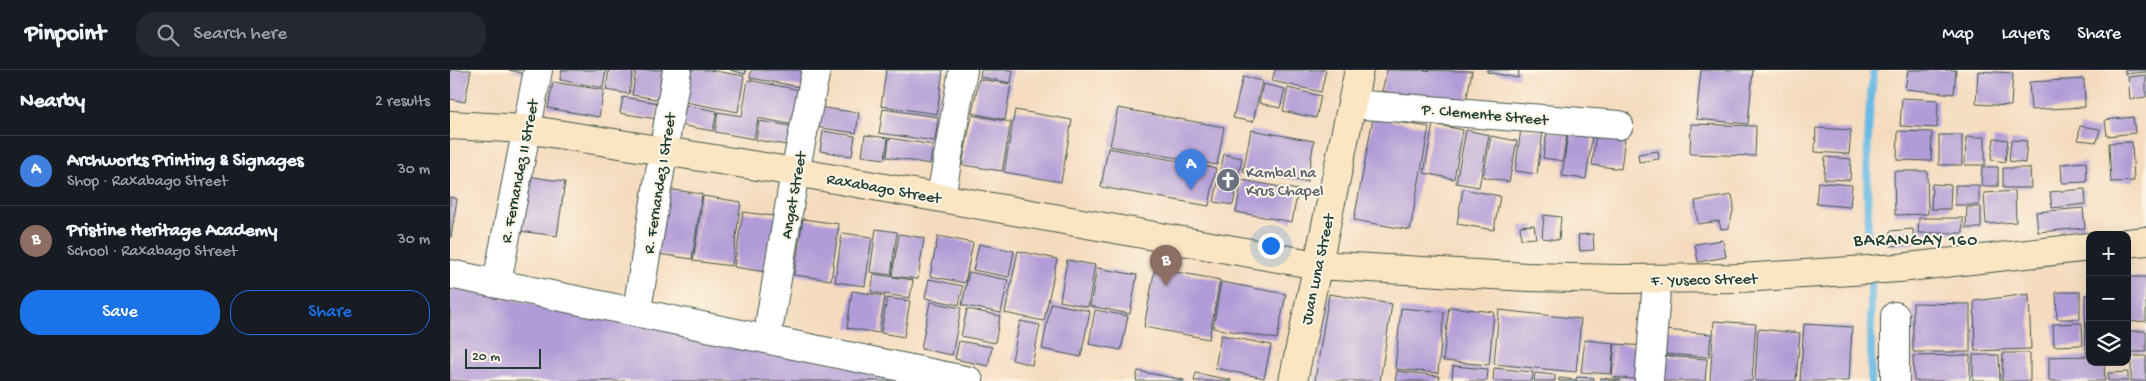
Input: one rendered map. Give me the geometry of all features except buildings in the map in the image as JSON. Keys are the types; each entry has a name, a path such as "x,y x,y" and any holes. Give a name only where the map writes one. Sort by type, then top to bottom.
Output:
{"street":[{"name":"R. Fernandez II Street","path":"499,272 538,70"},
{"name":"R. Fernandez I Street","path":"639,297 677,70"},
{"name":"Angat Street","path":"770,320 816,70"},
{"path":"941,197 963,70"},
{"name":"Juan Luna Street","path":"1293,381 1359,70"},
{"name":"P. Clemente Street","path":"1352,104 1619,125"},
{"name":"Raxabago Street","path":"450,125 526,129 796,172 1317,265"},
{"path":"2131,243 2146,241"},
{"name":"F. Yuseco Street","path":"1317,265 1528,277 1657,280 1741,278 1899,268 2086,247"},
{"path":"450,274 969,381"},
{"path":"1649,381 1657,280"},
{"path":"1895,316 1895,381"}],"waterway":[{"path":"1868,235 1868,131 1874,70"},
{"path":"1871,274 1871,381"}],"place":[{"name":"Kambal na Krus Chapel","path":"1228,180"},
{"name":"Archworks Printing & Signages","path":"1191,190"},
{"name":"Pristine Heritage Academy","path":"1166,286"}],"district":[{"name":"BARANGAY 160","path":"1916,239"}]}
